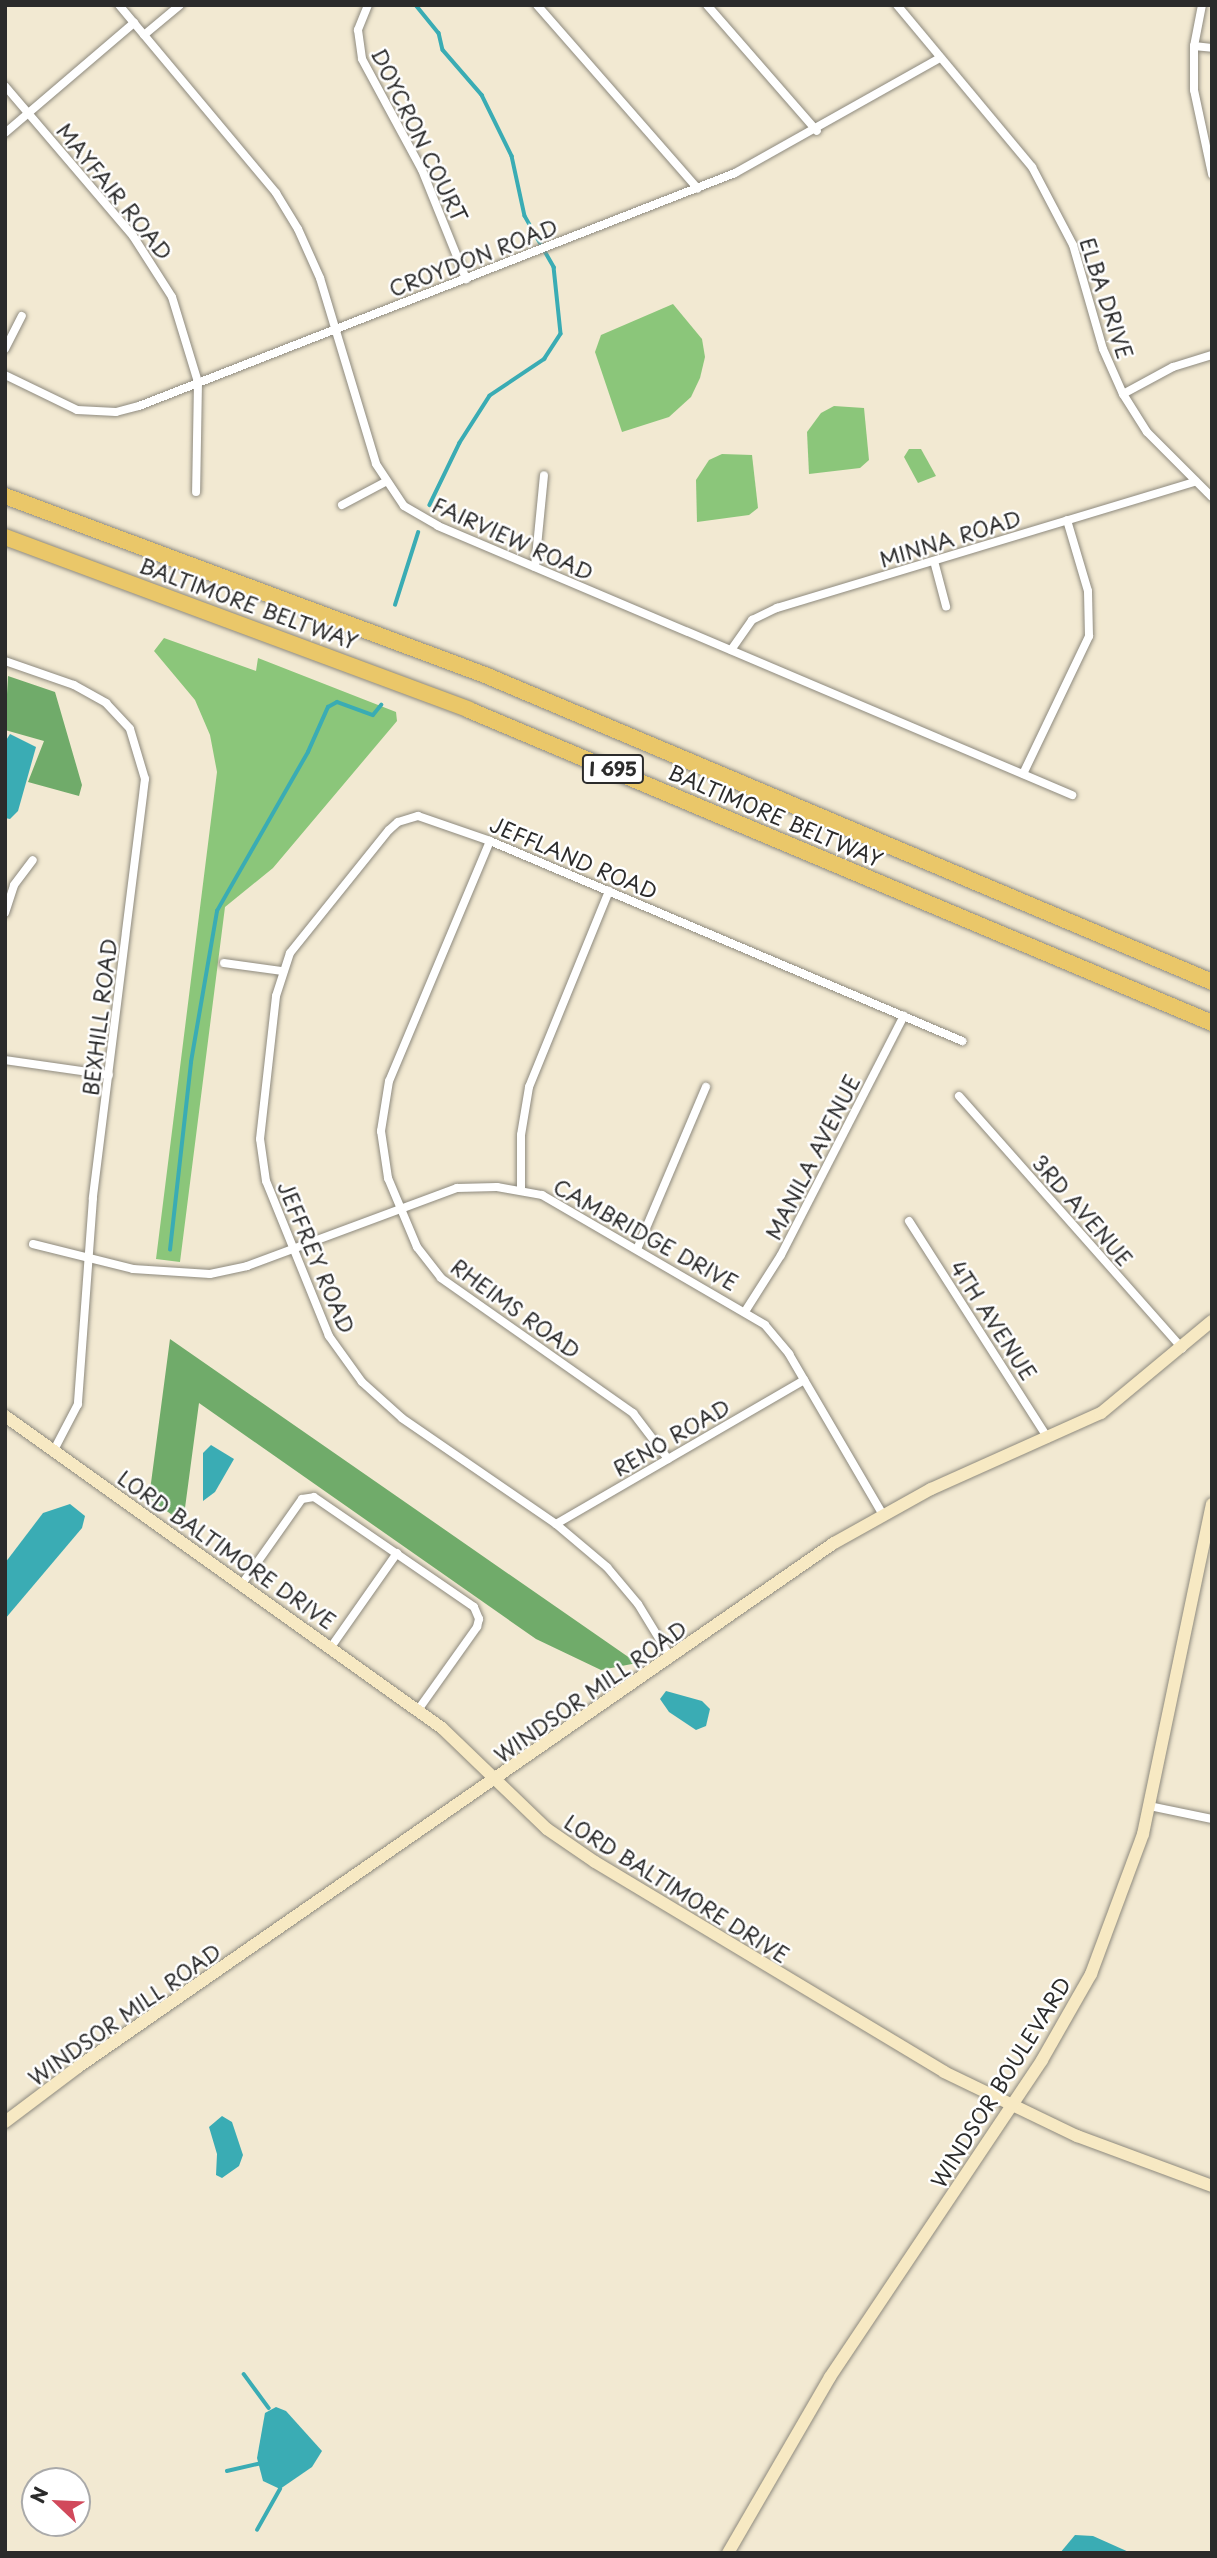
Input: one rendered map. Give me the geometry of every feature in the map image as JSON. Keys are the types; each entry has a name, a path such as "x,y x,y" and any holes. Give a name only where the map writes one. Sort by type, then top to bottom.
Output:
{"highway":[{"name":"BALTIMORE BELTWAY","path":"5,496 485,675 1212,982"},
{"name":"BALTIMORE BELTWAY","path":"5,537 254,626 505,724 1212,1023"}],"main road":[{"name":"WINDSOR MILL ROAD","path":"5,2122 495,1779 883,1513 1101,1412 1212,1321"},
{"name":"LORD BALTIMORE DRIVE","path":"5,1416 418,1710 463,1745 547,1829 594,1862 908,2053 1077,2136 1212,2186"},
{"name":"WINDSOR BOULEVARD","path":"728,2553 830,2377 1011,2105 1091,1974 1124,1893 1149,1807 1212,1504"}],"street":[{"name":"FAIRVIEW ROAD","path":"120,5 287,209 309,250 384,482 418,515 1072,795"},
{"path":"144,35 180,5"},
{"name":"DOYCRON COURT","path":"368,5 358,30 362,58 422,170 466,279"},
{"path":"537,5 698,189"},
{"path":"707,5 817,131"},
{"name":"ELBA DRIVE","path":"897,5 938,59 1032,167 1056,208 1083,269 1103,349 1122,394 1147,432 1212,498"},
{"path":"1202,5 1194,46 1196,111 1212,174"},
{"path":"5,133 134,23"},
{"path":"1194,46 1212,48"},
{"name":"CROYDON ROAD","path":"5,375 58,403 96,413 139,406 698,189 817,131 938,59"},
{"name":"MAYFAIR ROAD","path":"5,86 149,257 180,314 198,382 196,492"},
{"path":"5,349 22,316"},
{"path":"1122,394 1173,367 1212,355"},
{"path":"535,567 544,475"},
{"path":"342,505 384,482"},
{"name":"MINNA ROAD","path":"732,650 745,627 763,613 1195,482"},
{"path":"1023,774 1089,636 1088,592 1068,520"},
{"path":"934,561 946,606"},
{"name":"BEXHILL ROAD","path":"5,661 98,697 130,729 143,762 144,801 109,1075 89,1261 78,1404 54,1450"},
{"name":"JEFFLAND ROAD","path":"282,971 310,926 398,822 429,818 491,841 962,1041"},
{"name":"RHEIMS ROAD","path":"491,841 389,1081 381,1131 383,1157 399,1207 418,1247 442,1278 633,1413 668,1459"},
{"path":"5,913 14,885 33,860"},
{"path":"521,1189 521,1135 529,1087 609,891"},
{"path":"224,963 282,971"},
{"name":"JEFFREY ROAD","path":"282,971 260,1139 266,1181 290,1248 329,1336 362,1382 402,1419 556,1524 626,1587 671,1658"},
{"name":"MANILA AVENUE","path":"746,1310 781,1255 904,1016"},
{"path":"5,1060 109,1075"},
{"path":"638,1247 706,1087"},
{"name":"3RD AVENUE","path":"959,1096 1182,1348"},
{"name":"CAMBRIDGE DRIVE","path":"33,1244 89,1261 167,1274 210,1274 247,1266 399,1207 457,1188 521,1189 564,1204 746,1310 777,1338 883,1513"},
{"name":"4TH AVENUE","path":"909,1221 1048,1438"},
{"name":"RENO ROAD","path":"556,1524 804,1380"},
{"path":"242,1584 307,1497 321,1501 474,1607 479,1619 418,1710"},
{"path":"331,1647 397,1553"},
{"path":"1149,1807 1212,1819"}],"green space":[{"path":"673,304 702,339 705,357 700,378 691,397 669,417 622,432 595,352 601,335"},
{"path":"834,406 864,408 869,460 860,468 809,474 807,432 821,413"},
{"path":"909,449 921,449 936,476 918,483 904,457"},
{"path":"722,454 752,455 758,508 749,515 697,522 696,480 709,460"},
{"path":"164,638 256,671 258,658 396,712 397,721 273,868 225,907 180,1262 156,1259 217,772 210,735 195,700 154,651"},
{"path":"8,676 55,692 82,785 79,796 28,782 44,741 5,730"},
{"path":"170,1339 637,1663 601,1670 536,1639 199,1403 183,1523 149,1498"}],"water":[{"path":"10,734 36,747 18,811 10,819 5,818 5,742"},
{"path":"211,1445 234,1459 215,1492 203,1501 203,1453"},
{"path":"70,1504 85,1516 82,1528 5,1619 5,1563 43,1513"},
{"path":"666,1691 702,1701 710,1709 706,1726 696,1730 669,1712 660,1699"},
{"path":"222,2116 232,2122 243,2155 239,2166 222,2178 216,2175 217,2154 209,2127"},
{"path":"276,2407 286,2411 322,2451 312,2467 280,2489 263,2481 257,2458 265,2413"},
{"path":"1075,2535 1093,2536 1131,2553 1060,2553"}],"waterway":[{"path":"416,5 439,33 443,50 482,95 512,156 525,216 554,267 561,334 545,359 490,396 460,443 430,505"},
{"path":"395,605 418,533"},
{"path":"170,1250 191,1062 217,911 308,752 328,707 337,702 373,715 381,705"},
{"path":"244,2374 269,2408"},
{"path":"227,2471 258,2464"},
{"path":"257,2530 280,2489"}]}
